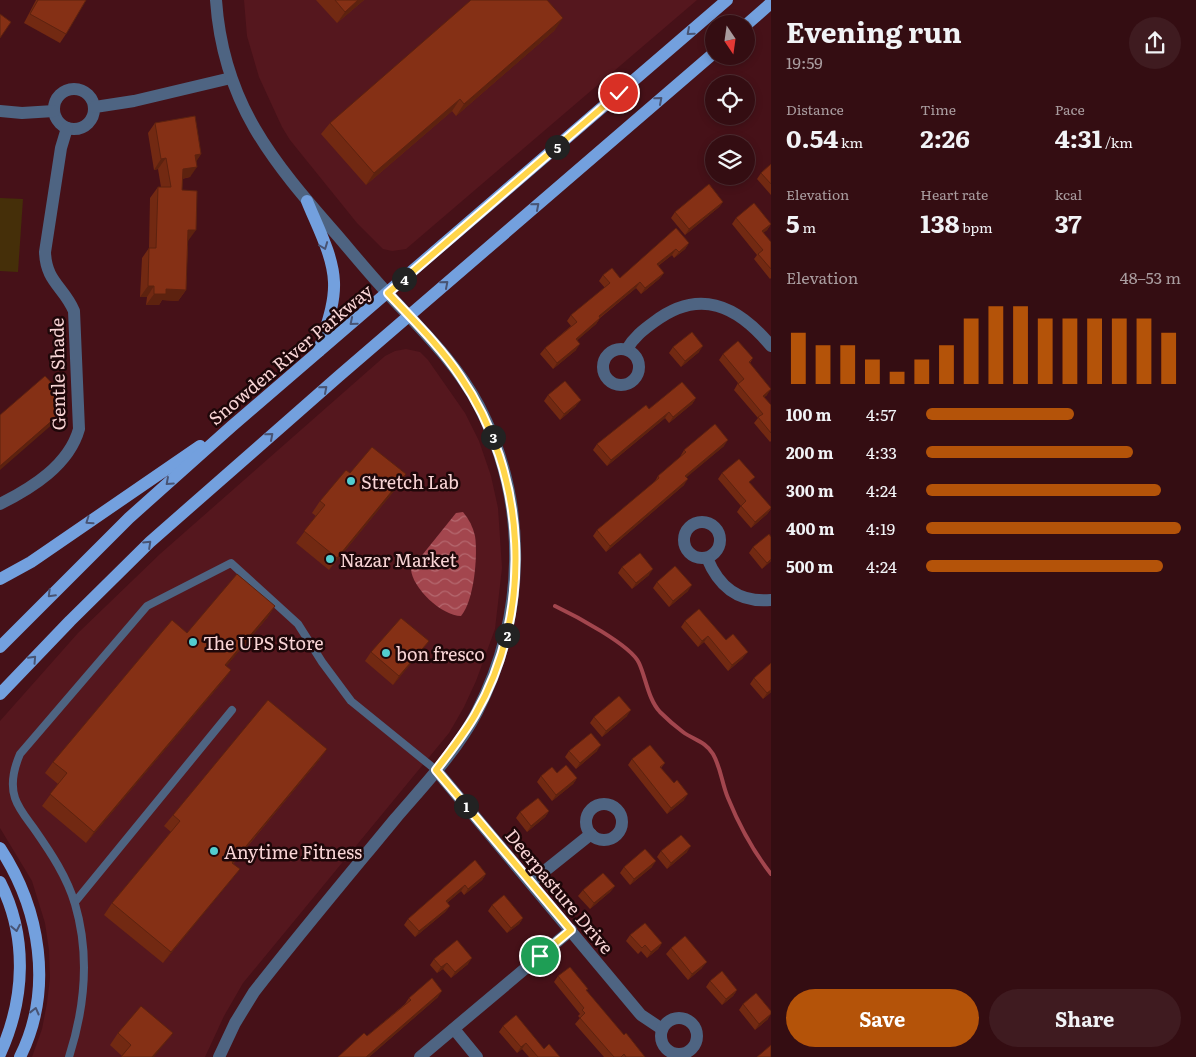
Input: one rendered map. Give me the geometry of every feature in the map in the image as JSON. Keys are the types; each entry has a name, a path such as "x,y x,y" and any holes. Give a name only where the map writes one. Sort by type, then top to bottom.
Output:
{"main road":[{"name":"Snowden River Parkway","path":"0,647 129,518 232,426 726,0"},
{"path":"755,17 771,3"},
{"path":"0,694 150,542 408,316 705,61"},
{"path":"307,200 327,252 334,282 330,312 319,351"},
{"path":"0,579 31,562 167,467 232,426"},
{"path":"0,848 10,864 29,904 38,951 37,1001 20,1057"},
{"path":"0,882 16,929 20,974 14,1020 0,1054"}],"street":[{"path":"216,0 218,27 231,78 261,142 307,200 408,316 443,353 460,376 482,413 492,435 504,472 511,505 516,567 508,630 500,658 476,713 436,770 254,992 234,1023 219,1057"},
{"path":"95,107 134,101 231,78"},
{"path":"72,88 88,93 95,107 92,119 86,126 79,129 67,128 56,119 54,111 57,97 72,88"},
{"path":"0,111 22,113 54,111"},
{"name":"Gentle Shade","path":"0,504 33,485 46,475 68,453 75,442 79,429 74,311 70,301 50,276 46,265 45,252 60,155 67,128"},
{"path":"627,349 633,339 661,316 680,307 698,303 720,306 731,310 752,324 771,346"},
{"path":"707,558 714,573 725,588 748,598 771,600"},
{"name":"Deerpasture Drive","path":"436,770 641,1015 662,1029"},
{"path":"531,882 590,834"},
{"path":"420,1057 571,930"},
{"path":"454,1029 477,1057"}],"lane":[{"path":"69,1057 77,1032 85,953 75,902 53,857 15,798 14,768 20,754 147,606 231,563 298,624 322,662 351,700 436,770"},
{"path":"75,902 232,710"}],"shaded area":[{"path":"244,0 697,0 406,249 392,251 383,249 357,223 290,140 282,127 259,77 247,36"},
{"path":"0,198 23,199 18,272 0,271"},
{"path":"406,349 420,352 428,360 465,413 479,441 491,476 498,508 502,568 495,629 476,681 464,707 449,733 243,983 224,1016 205,1057 32,1057 42,1029 47,1003 50,978 49,950 45,923 32,881 0,828 0,721 78,633 160,554 385,356 395,351"}],"water":[{"path":"463,512 472,526 475,536 476,555 472,589 461,616 445,611 429,600 417,584 411,569 456,513"}],"building":[{"path":"38,0 86,0 66,34 30,14"},
{"path":"335,0 358,0 345,12"},
{"path":"471,0 547,0 563,18 464,104 460,99 374,173 330,123"},
{"path":"0,14 11,22 0,38"},
{"path":"195,116 201,154 195,155 197,167 183,169 182,190 197,191 196,230 188,230 186,290 166,289 166,294 154,294 154,286 148,286 149,248 156,248 158,187 171,187 166,158 161,159 155,123"},
{"path":"771,164 771,184 761,173"},
{"path":"708,185 723,202 689,229 675,212"},
{"path":"754,203 771,224 762,231 771,242 771,269 758,254 763,250 736,218"},
{"path":"676,228 689,243 679,252 676,249 657,264 664,273 645,288 640,282 599,316 600,318 576,339 580,344 557,363 545,348 577,322 571,315 610,283 603,275 612,268 620,278"},
{"path":"692,332 703,346 685,361 673,347"},
{"path":"738,341 753,358 749,362 771,389 763,396 771,405 771,433 758,417 763,414 738,384 744,379 723,354"},
{"path":"45,376 66,398 58,405 63,411 0,466 0,415"},
{"path":"565,381 581,400 564,414 548,395"},
{"path":"682,382 696,398 673,417 669,412 611,460 597,444 646,405 649,409"},
{"path":"715,424 728,440 685,476 688,479 610,546 597,530 659,478 658,476 686,452 684,450"},
{"path":"372,447 406,474 337,558 304,531 325,505 320,501 346,470 350,473"},
{"path":"739,459 755,477 749,482 771,507 755,522 741,506 746,501 722,473"},
{"path":"769,534 771,537 771,559 767,563 753,547"},
{"path":"640,553 653,569 636,583 622,567"},
{"path":"675,566 692,585 673,601 657,582"},
{"path":"237,574 275,606 225,665 231,670 94,832 50,794 67,773 53,762 172,620 187,633"},
{"path":"699,609 726,640 733,634 748,652 732,665 708,636 702,641 685,621"},
{"path":"401,618 429,641 399,676 371,652"},
{"path":"771,663 771,690 767,693 754,678"},
{"path":"619,696 631,710 606,731 594,717"},
{"path":"268,700 327,749 232,863 240,869 171,952 112,903 180,821 173,815"},
{"path":"591,733 601,745 580,763 569,751"},
{"path":"650,745 665,763 660,767 674,783 677,780 688,794 671,808 632,759"},
{"path":"566,765 577,778 556,795 541,776 552,767 557,773"},
{"path":"538,798 549,811 531,826 520,812"},
{"path":"681,835 691,846 671,863 661,851"},
{"path":"645,849 656,861 634,879 624,867"},
{"path":"475,860 486,874 468,889 465,885 446,901 450,906 419,931 408,919"},
{"path":"603,873 615,886 594,903 583,890"},
{"path":"504,895 523,918 511,928 492,905"},
{"path":"645,923 662,943 651,952 645,945 642,948 630,935"},
{"path":"685,936 707,962 692,974 671,948"},
{"path":"457,940 472,958 455,972 447,963 441,967 434,959"},
{"path":"570,967 588,989 586,990 624,1035 626,1033 645,1057 626,1057 624,1054 621,1057 614,1057 580,1018 585,1013 582,1010 584,1008 558,976"},
{"path":"722,971 737,990 726,999 710,981"},
{"path":"432,978 442,991 366,1057 338,1057 364,1033 367,1036 411,1000 409,998"},
{"path":"756,993 771,1011 771,1014 759,1024 743,1004"},
{"path":"141,1006 173,1033 152,1057 121,1057 131,1045 118,1033"},
{"path":"516,1015 544,1049 549,1044 560,1057 538,1057 526,1043 521,1047 503,1026"},
{"path":"771,1045 771,1057 757,1057"}],"waterway":[{"path":"555,606 614,639 634,656 639,663 650,695 660,712 683,732 703,743 710,750 718,765 726,793 737,818 752,847 771,874"}],"place":[{"name":"Stretch Lab","path":"351,481"},
{"name":"Nazar Market","path":"330,559"},
{"name":"The UPS Store","path":"193,642"},
{"name":"bon fresco","path":"386,653"},
{"name":"Anytime Fitness","path":"214,851"}],"route":[{"path":"540,956 571,930 436,770 460,740 476,713 500,658 508,630 516,567 511,505 504,472 492,435 478,405 460,376 443,353 388,293 619,93"}]}
